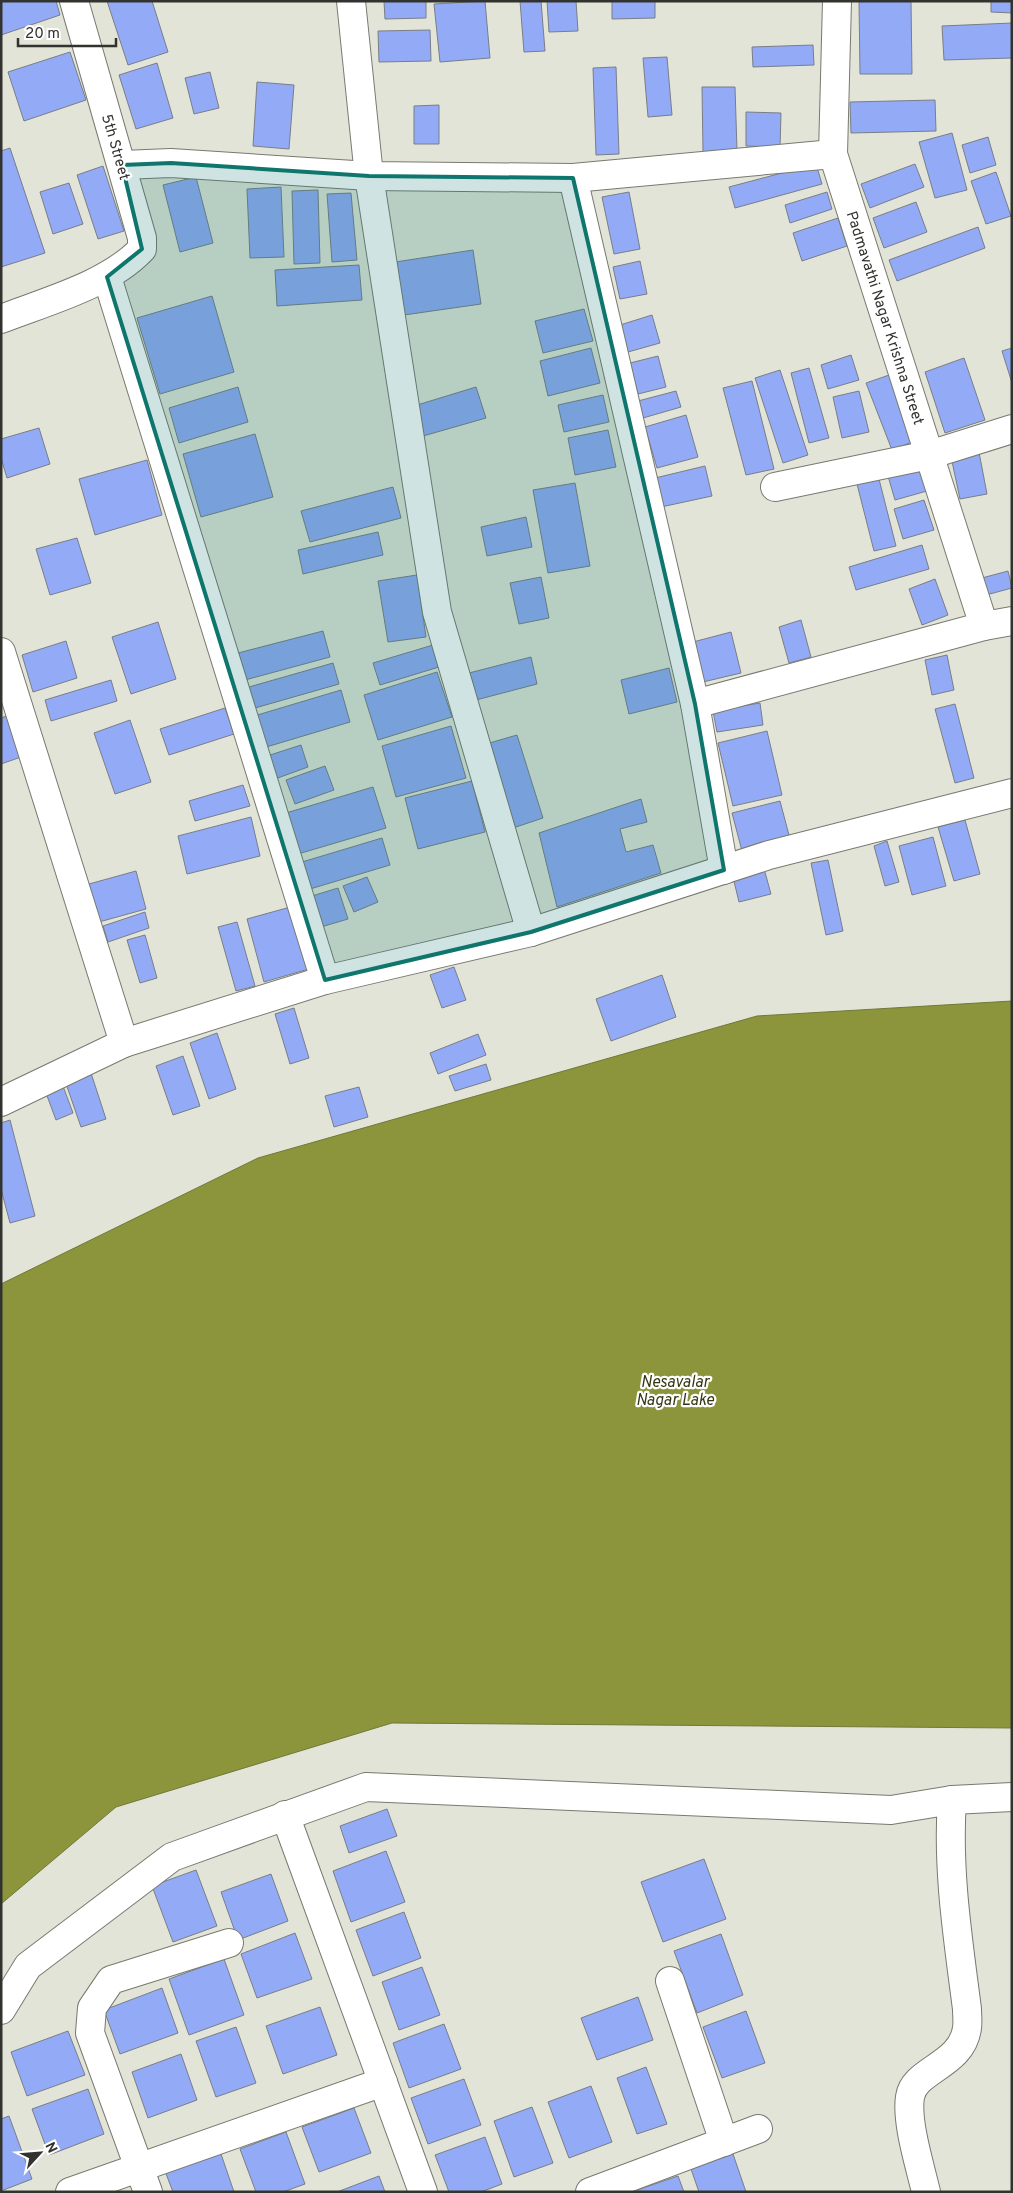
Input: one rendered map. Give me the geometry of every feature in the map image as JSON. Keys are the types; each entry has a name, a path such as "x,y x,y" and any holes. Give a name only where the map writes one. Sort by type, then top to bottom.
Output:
{"street":[{"name":"5th Street","path":"74,1 142,238 142,249 133,258 106,277"},
{"path":"351,1 369,176 437,612 531,932"},
{"name":"Padmavathi Nagar Krishna Street","path":"837,1 833,154 984,626"},
{"path":"122,165 171,163 369,176 573,178 833,154"},
{"path":"573,178 695,704 724,870"},
{"path":"1,319 106,277 325,980"},
{"path":"775,487 929,455 1012,429"},
{"path":"695,704 984,626 1012,621"},
{"path":"1,652 124,1044"},
{"path":"1,1102 124,1044 325,980 531,932 778,852 1012,793"},
{"path":"1,2010 28,1966 172,1857 366,1787 891,1810 952,1800 1012,1797"},
{"path":"926,2192 911,2120 910,2095 922,2077 940,2067 957,2052 967,2030 967,2009 951,1870 949,1838 952,1800"},
{"path":"286,1815 423,2192"},
{"path":"143,2179 90,2033 92,2008 111,1980 229,1943"},
{"path":"670,1981 724,2142"},
{"path":"70,2192 143,2179 383,2082"},
{"path":"590,2192 758,2129"}],"highlighted area":[{"path":"171,163 369,176 573,178 695,704 724,870 531,932 325,980 107,277 142,249 122,165"}],"water":[{"name":"Nesavalar Nagar Lake","path":"1012,1001 1012,1728 392,1723 116,1807 1,1904 1,1284 258,1158 757,1016"}],"building":[{"path":"1,1 56,1 60,15 1,35"},
{"path":"107,1 152,1 168,52 128,65"},
{"path":"384,1 426,1 426,18 385,19"},
{"path":"485,1 490,58 440,62 434,4"},
{"path":"520,1 541,1 545,51 524,52"},
{"path":"547,1 576,1 578,31 549,32"},
{"path":"612,1 655,1 655,18 612,19"},
{"path":"859,1 911,1 912,74 860,74"},
{"path":"991,1 1012,1 1012,13 991,12"},
{"path":"1012,23 1012,58 944,60 942,26"},
{"path":"430,30 431,61 379,62 378,31"},
{"path":"813,45 814,65 753,67 752,47"},
{"path":"70,52 86,100 24,121 8,72"},
{"path":"667,57 672,115 648,117 643,58"},
{"path":"157,63 173,118 136,129 119,75"},
{"path":"616,67 619,154 596,155 593,68"},
{"path":"210,72 219,108 194,114 185,78"},
{"path":"257,82 294,85 289,149 253,146"},
{"path":"702,87 735,87 737,151 703,152"},
{"path":"935,100 936,131 851,133 850,102"},
{"path":"439,105 439,144 414,144 414,106"},
{"path":"746,112 781,113 780,147 746,146"},
{"path":"952,133 967,190 935,198 919,142"},
{"path":"988,137 996,165 970,173 962,145"},
{"path":"10,148 45,253 1,267 1,151"},
{"path":"816,164 822,184 735,208 729,187"},
{"path":"915,164 924,187 870,208 861,184"},
{"path":"103,166 124,231 98,239 77,175"},
{"path":"996,172 1011,216 986,224 971,181"},
{"path":"196,177 213,243 180,252 163,185"},
{"path":"69,183 83,224 53,234 40,192"},
{"path":"281,187 284,257 250,258 247,189"},
{"path":"318,190 320,263 294,264 292,191"},
{"path":"629,192 640,249 614,254 602,197"},
{"path":"827,192 832,209 790,223 785,205"},
{"path":"351,193 357,260 332,262 327,194"},
{"path":"916,202 927,232 884,248 873,218"},
{"path":"838,218 847,246 802,261 793,233"},
{"path":"978,227 985,248 897,281 889,260"},
{"path":"473,250 481,304 397,316 389,263"},
{"path":"640,261 647,294 620,299 613,267"},
{"path":"359,265 362,300 277,306 275,270"},
{"path":"212,296 234,372 160,394 137,318"},
{"path":"584,309 593,341 543,353 535,321"},
{"path":"652,315 660,343 628,352 620,325"},
{"path":"591,348 600,383 548,396 540,361"},
{"path":"1012,348 1012,383 1002,351"},
{"path":"851,355 859,380 828,389 821,365"},
{"path":"658,356 666,387 638,394 630,363"},
{"path":"964,358 985,420 945,433 925,372"},
{"path":"809,368 829,438 809,443 791,373"},
{"path":"780,370 808,455 783,463 755,378"},
{"path":"892,374 917,440 892,450 866,383"},
{"path":"752,381 774,469 746,475 723,388"},
{"path":"238,387 248,422 179,443 169,408"},
{"path":"476,387 486,418 423,436 414,406"},
{"path":"676,391 681,407 643,418 638,401"},
{"path":"859,391 869,432 842,438 833,397"},
{"path":"603,395 609,422 564,432 558,405"},
{"path":"686,415 698,457 657,468 645,427"},
{"path":"39,428 50,464 7,478 1,458 1,439"},
{"path":"608,430 616,467 575,475 568,438"},
{"path":"255,434 273,497 201,517 183,454"},
{"path":"978,447 987,494 960,499 950,452"},
{"path":"147,460 162,515 95,535 79,479"},
{"path":"705,466 712,496 661,507 655,478"},
{"path":"922,467 927,491 895,500 888,476"},
{"path":"879,479 896,546 874,551 857,484"},
{"path":"575,483 590,566 548,573 533,490"},
{"path":"393,487 401,518 310,542 301,511"},
{"path":"924,500 934,530 903,539 894,509"},
{"path":"526,517 532,547 487,556 481,527"},
{"path":"378,532 383,555 303,574 298,550"},
{"path":"77,538 91,583 50,595 36,549"},
{"path":"922,545 929,569 856,590 849,567"},
{"path":"1008,571 1012,588 986,595 982,578"},
{"path":"417,575 426,637 388,642 378,581"},
{"path":"541,577 549,618 519,624 510,583"},
{"path":"935,579 948,615 922,625 909,589"},
{"path":"801,620 811,657 789,663 779,627"},
{"path":"158,622 176,679 131,694 112,637"},
{"path":"323,631 330,657 245,680 238,653"},
{"path":"731,632 741,673 703,682 693,642"},
{"path":"66,641 77,678 33,692 22,655"},
{"path":"433,645 439,667 380,685 373,663"},
{"path":"947,655 954,690 932,695 925,660"},
{"path":"531,657 537,684 476,700 469,673"},
{"path":"333,663 339,684 255,708 249,687"},
{"path":"669,668 677,702 629,714 621,680"},
{"path":"437,672 452,717 378,740 364,695"},
{"path":"111,680 117,701 51,721 45,700"},
{"path":"341,690 350,722 263,748 254,716"},
{"path":"760,703 763,725 717,732 713,711"},
{"path":"955,704 974,778 955,783 935,709"},
{"path":"225,708 234,734 169,755 160,729"},
{"path":"9,715 24,756 1,764 1,718"},
{"path":"130,720 151,782 115,794 94,733"},
{"path":"451,726 466,778 396,797 382,746"},
{"path":"767,731 782,795 733,806 718,743"},
{"path":"517,735 543,818 513,828 486,744"},
{"path":"301,745 308,767 275,779 267,756"},
{"path":"325,766 334,790 295,804 286,780"},
{"path":"472,781 485,832 418,849 405,798"},
{"path":"243,785 250,806 195,821 189,801"},
{"path":"373,787 386,828 298,854 286,813"},
{"path":"641,799 647,822 620,829 626,852 653,845 661,873 557,907 539,833"},
{"path":"780,801 790,839 742,851 732,813"},
{"path":"251,817 260,856 187,874 178,836"},
{"path":"965,820 980,874 954,881 938,827"},
{"path":"933,837 946,886 912,895 899,846"},
{"path":"382,838 390,865 310,889 302,862"},
{"path":"887,841 899,882 885,886 874,846"},
{"path":"828,860 843,931 826,935 811,863"},
{"path":"763,865 771,894 739,902 732,873"},
{"path":"136,871 146,909 99,922 89,884"},
{"path":"367,877 378,902 354,912 343,886"},
{"path":"338,888 348,919 321,927 312,896"},
{"path":"294,906 312,968 264,982 247,919"},
{"path":"145,912 149,928 108,942 103,926"},
{"path":"237,922 255,986 236,991 218,927"},
{"path":"145,935 157,978 140,983 127,940"},
{"path":"454,967 466,1000 442,1008 430,975"},
{"path":"662,975 676,1017 611,1041 596,999"},
{"path":"294,1008 309,1058 290,1064 275,1014"},
{"path":"217,1033 236,1089 209,1099 190,1043"},
{"path":"478,1034 486,1055 438,1074 430,1053"},
{"path":"183,1056 200,1106 173,1115 156,1066"},
{"path":"486,1064 491,1080 455,1091 449,1076"},
{"path":"90,1070 106,1119 81,1127 64,1078"},
{"path":"60,1078 73,1113 56,1120 43,1085"},
{"path":"359,1087 368,1117 334,1127 325,1096"},
{"path":"10,1120 35,1216 10,1223 1,1189 1,1123"},
{"path":"387,1809 397,1836 349,1853 340,1826"},
{"path":"386,1851 405,1902 351,1922 333,1871"},
{"path":"704,1859 726,1919 663,1942 641,1882"},
{"path":"196,1870 217,1926 173,1942 152,1886"},
{"path":"271,1874 288,1921 238,1940 221,1892"},
{"path":"404,1912 421,1958 373,1976 356,1930"},
{"path":"295,1933 312,1979 257,1998 241,1954"},
{"path":"721,1934 743,1995 697,2013 674,1951"},
{"path":"224,1959 244,2015 189,2035 169,1979"},
{"path":"422,1967 440,2015 399,2030 382,1982"},
{"path":"162,1988 178,2033 120,2054 104,2010"},
{"path":"638,1997 653,2040 597,2060 581,2018"},
{"path":"320,2007 337,2055 283,2074 266,2026"},
{"path":"746,2011 765,2063 722,2078 703,2027"},
{"path":"444,2024 461,2069 409,2088 393,2043"},
{"path":"236,2027 256,2083 216,2097 196,2041"},
{"path":"68,2031 85,2075 27,2096 11,2052"},
{"path":"181,2054 197,2100 148,2118 132,2072"},
{"path":"646,2067 667,2124 637,2134 617,2078"},
{"path":"464,2079 481,2125 428,2144 411,2098"},
{"path":"591,2086 612,2142 569,2158 548,2102"},
{"path":"88,2089 104,2134 49,2155 32,2109"},
{"path":"532,2107 553,2163 514,2177 494,2121"},
{"path":"354,2108 371,2153 319,2172 302,2127"},
{"path":"9,2116 32,2179 1,2191 1,2119"},
{"path":"286,2132 305,2184 283,2192 256,2192 240,2149"},
{"path":"485,2137 502,2184 481,2192 449,2192 435,2155"},
{"path":"220,2151 234,2192 173,2192 165,2171"},
{"path":"733,2154 746,2192 699,2192 691,2169"},
{"path":"379,2176 385,2192 337,2192"},
{"path":"678,2176 684,2192 638,2192 637,2190"}]}
